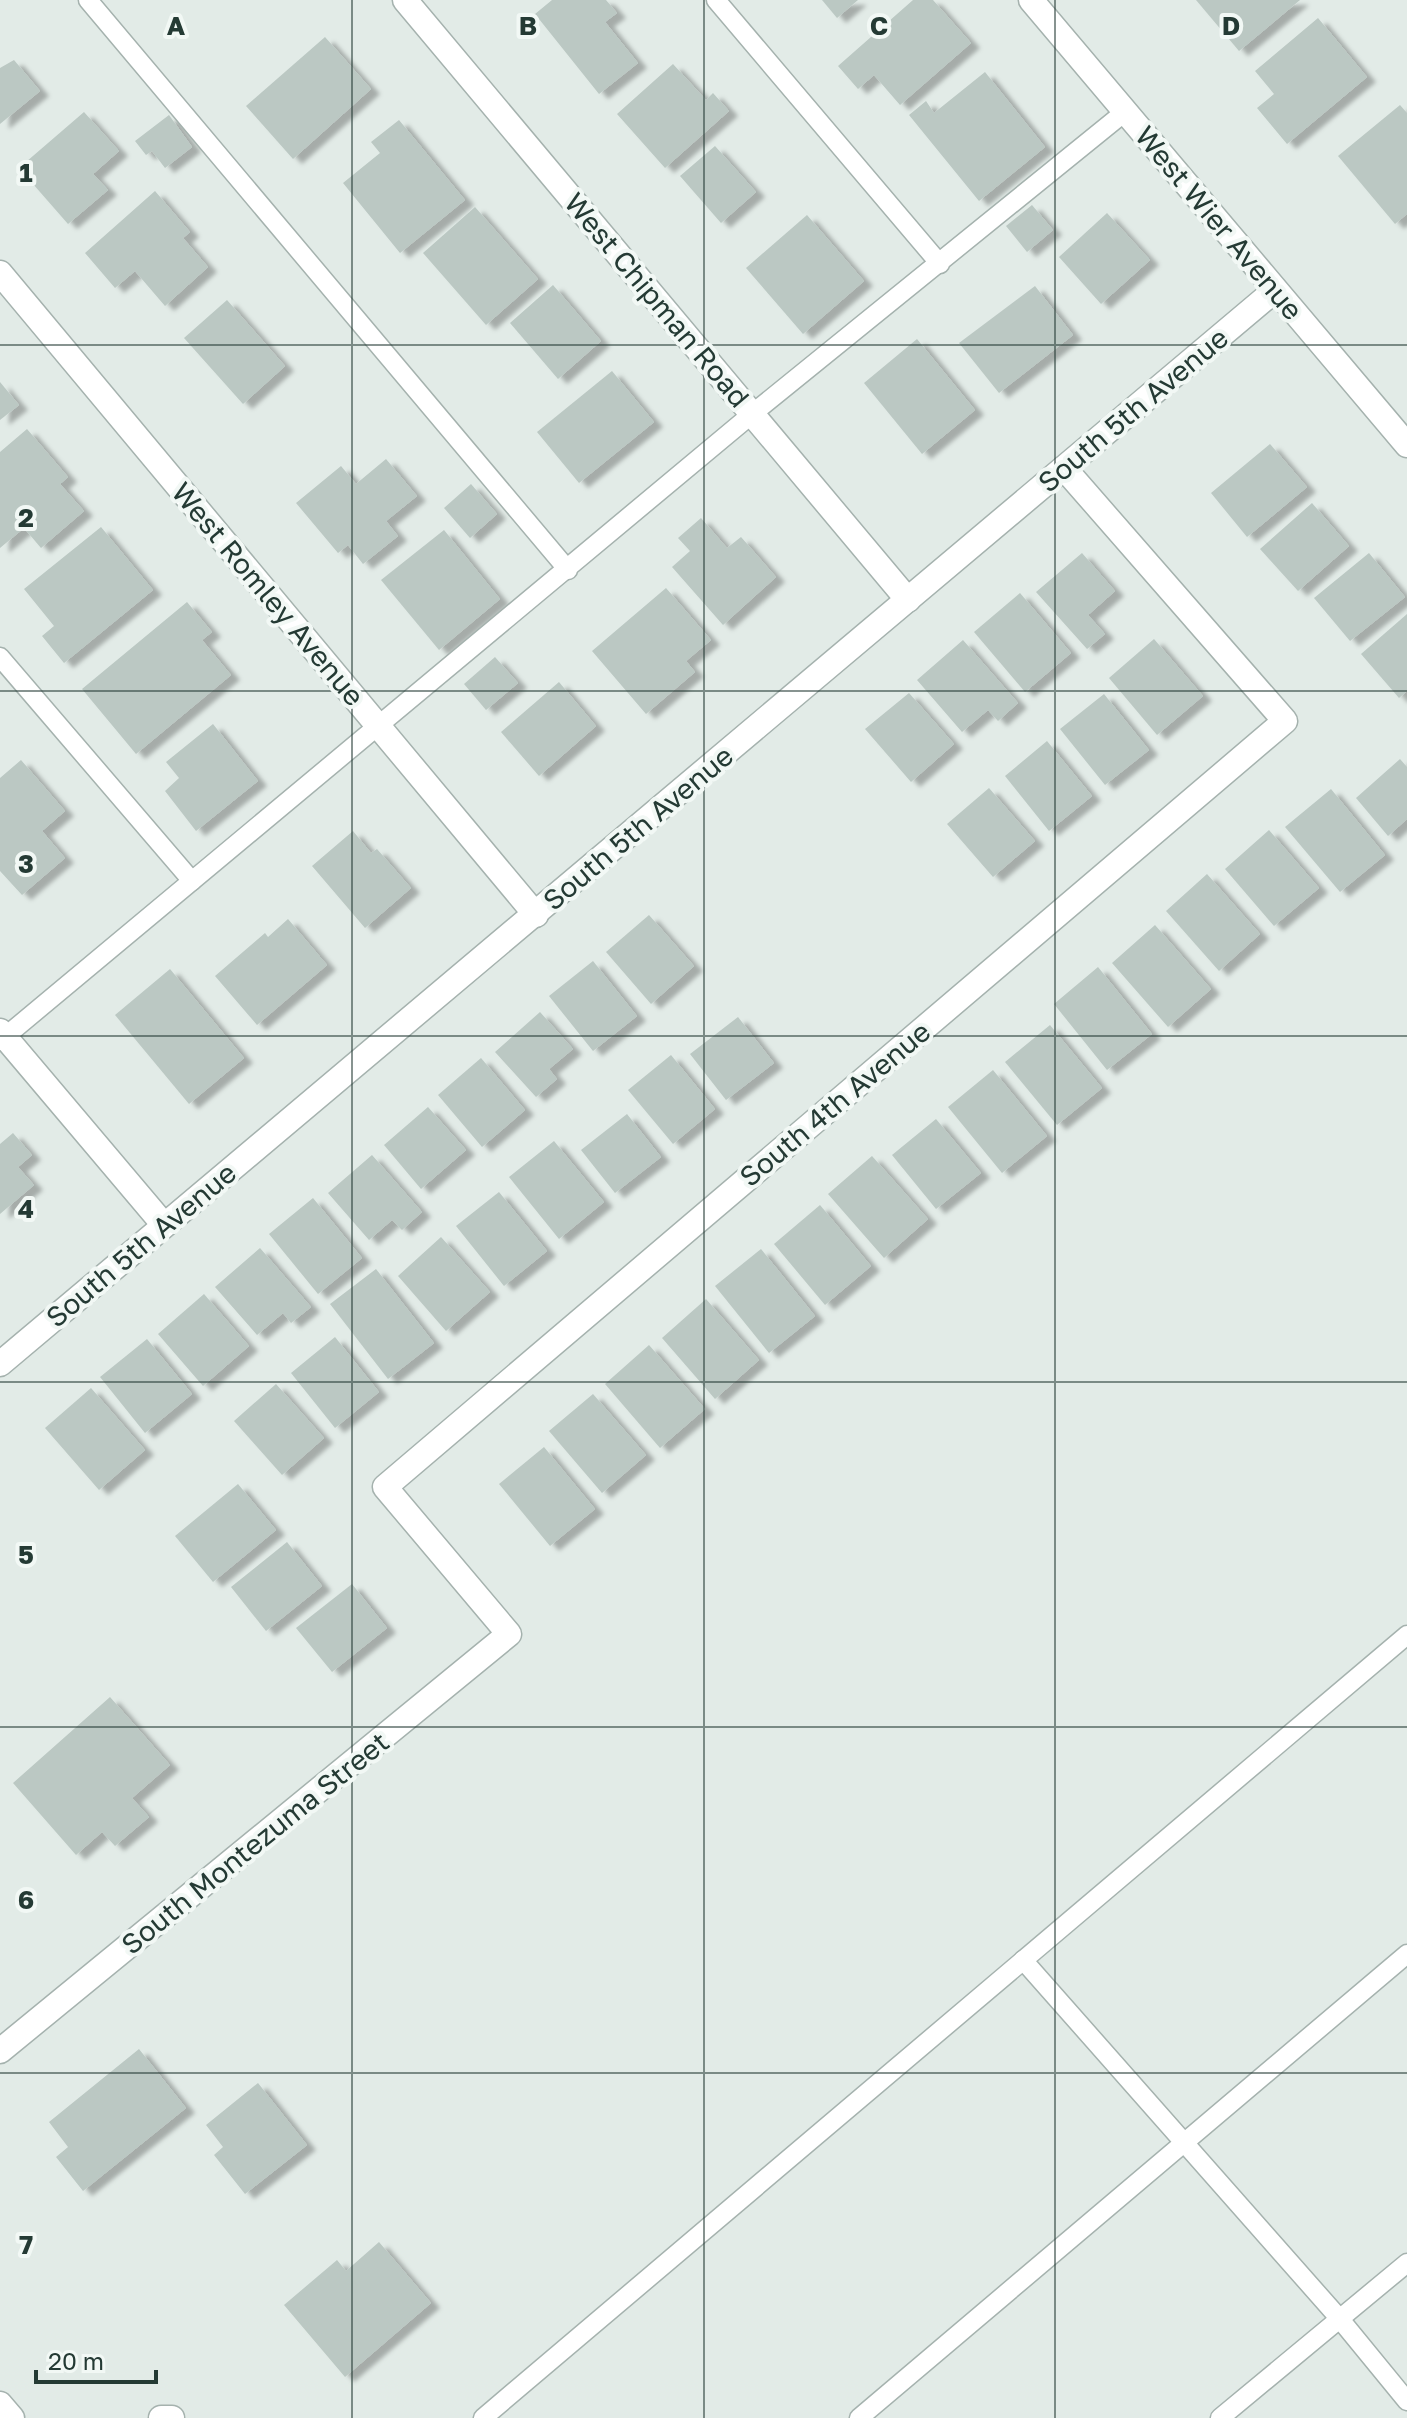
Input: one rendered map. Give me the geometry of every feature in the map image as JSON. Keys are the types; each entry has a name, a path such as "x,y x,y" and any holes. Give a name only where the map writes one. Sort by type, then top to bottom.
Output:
{"street":[{"name":"West Chipman Road","path":"405,0 908,600"},
{"name":"West Wier Avenue","path":"1031,0 1407,445"},
{"name":"West Romley Avenue","path":"0,273 536,915"},
{"name":"South 5th Avenue","path":"0,1364 1274,291"},
{"name":"South 4th Avenue","path":"509,1634 385,1487 1285,721 1064,468"},
{"path":"2,1036 164,1225"},
{"name":"South Montezuma Street","path":"0,2051 509,1634"},
{"path":"0,2404 12,2418"},
{"path":"161,2418 172,2418"}],"lane":[{"path":"88,0 568,570"},
{"path":"716,0 940,264"},
{"path":"2,1036 568,570 752,414 1126,111"},
{"path":"0,657 192,881"},
{"path":"483,2418 1407,1635"},
{"path":"859,2418 1407,1954"},
{"path":"1023,1960 1339,2318 1407,2401"},
{"path":"1220,2418 1407,2263"}],"building":[{"path":"552,0 606,0 617,13 605,22 638,63 599,94 535,14"},
{"path":"822,0 858,0 837,18"},
{"path":"913,0 933,0 971,43 900,105 874,75 858,89 838,66"},
{"path":"1196,0 1300,0 1239,51"},
{"path":"1318,18 1367,77 1287,144 1257,108 1274,94 1255,71"},
{"path":"325,37 371,89 293,159 246,106"},
{"path":"14,60 40,91 0,124 0,68"},
{"path":"673,64 706,100 713,93 729,111 665,168 617,114"},
{"path":"985,72 1045,147 979,201 909,115 926,101 934,113"},
{"path":"1400,105 1407,113 1407,214 1395,224 1338,156"},
{"path":"84,112 119,151 93,174 108,190 68,224 19,168"},
{"path":"169,115 192,147 165,168 152,151 146,155 135,141"},
{"path":"399,120 465,200 400,253 343,183 380,153 371,142"},
{"path":"715,146 756,192 721,223 680,176"},
{"path":"155,191 190,232 183,238 208,267 165,306 135,271 115,288 85,253"},
{"path":"1032,205 1053,230 1027,252 1006,226"},
{"path":"475,207 538,279 486,325 423,253"},
{"path":"1107,213 1150,260 1101,304 1059,257"},
{"path":"807,215 864,281 803,334 746,268"},
{"path":"553,285 601,341 558,379 510,323"},
{"path":"1035,286 1073,335 999,393 959,343"},
{"path":"227,300 285,366 243,404 184,338"},
{"path":"917,339 975,410 922,454 864,383"},
{"path":"612,371 654,422 579,483 537,432"},
{"path":"0,382 19,405 0,420"},
{"path":"27,429 68,477 60,484 84,511 41,548 24,528 0,548 0,452"},
{"path":"1270,444 1307,487 1247,537 1211,493"},
{"path":"386,459 417,496 386,521 398,536 363,564 348,545 338,553 296,503 341,466 356,484"},
{"path":"471,484 497,514 470,538 444,508"},
{"path":"1312,503 1349,546 1298,591 1260,549"},
{"path":"701,518 727,548 741,537 776,577 723,625 672,567 690,551 678,538"},
{"path":"101,527 153,590 64,663 42,636 54,626 24,589"},
{"path":"444,530 500,599 439,650 381,580"},
{"path":"1082,553 1115,591 1088,615 1105,634 1087,649 1036,592"},
{"path":"1369,553 1405,597 1350,641 1314,598"},
{"path":"666,588 711,640 686,661 695,672 646,714 592,651"},
{"path":"1020,593 1071,653 1025,692 974,632"},
{"path":"187,602 212,632 202,640 231,675 136,754 82,689"},
{"path":"1407,614 1407,691 1399,698 1361,654"},
{"path":"1154,639 1203,696 1157,735 1109,678"},
{"path":"963,640 1018,703 998,721 988,710 962,732 917,680"},
{"path":"495,657 518,683 486,710 464,684"},
{"path":"559,682 596,726 539,776 501,732"},
{"path":"909,693 954,744 911,782 865,729"},
{"path":"1104,694 1149,750 1105,785 1060,729"},
{"path":"213,724 258,781 196,831 165,791 179,778 166,762"},
{"path":"1047,741 1092,796 1049,831 1005,776"},
{"path":"1400,759 1407,767 1407,819 1388,836 1356,798"},
{"path":"21,760 65,811 42,831 65,858 22,895 0,871 0,778"},
{"path":"989,788 1035,841 993,877 947,824"},
{"path":"1331,789 1385,855 1340,892 1285,827"},
{"path":"1269,830 1319,888 1274,926 1225,869"},
{"path":"353,831 371,853 377,849 411,888 365,928 312,866"},
{"path":"1207,874 1260,934 1219,971 1166,911"},
{"path":"649,915 694,966 651,1004 606,952"},
{"path":"288,919 327,965 257,1025 215,976 265,933 268,937"},
{"path":"1155,925 1211,989 1168,1027 1112,963"},
{"path":"593,961 637,1016 593,1051 549,996"},
{"path":"1098,967 1152,1034 1107,1070 1054,1004"},
{"path":"170,969 244,1058 189,1104 115,1015"},
{"path":"540,1012 573,1049 549,1069 557,1079 536,1097 495,1052"},
{"path":"738,1017 774,1063 726,1100 690,1054"},
{"path":"1050,1025 1102,1088 1057,1125 1005,1062"},
{"path":"671,1055 715,1109 673,1144 628,1090"},
{"path":"481,1058 525,1110 482,1147 438,1095"},
{"path":"993,1070 1047,1136 1002,1173 948,1107"},
{"path":"428,1107 466,1150 421,1189 384,1145"},
{"path":"627,1114 661,1157 615,1193 581,1150"},
{"path":"936,1119 981,1173 936,1209 892,1155"},
{"path":"13,1133 32,1155 18,1167 34,1185 0,1214 0,1144"},
{"path":"554,1141 604,1202 559,1239 509,1177"},
{"path":"372,1155 422,1212 402,1230 392,1220 369,1240 328,1193"},
{"path":"872,1156 928,1219 884,1258 828,1194"},
{"path":"499,1192 547,1251 504,1286 456,1226"},
{"path":"313,1198 362,1258 318,1294 269,1234"},
{"path":"820,1205 871,1266 825,1305 774,1244"},
{"path":"441,1237 490,1292 446,1331 398,1276"},
{"path":"260,1248 311,1307 291,1323 283,1313 257,1335 215,1287"},
{"path":"761,1249 815,1316 769,1353 715,1286"},
{"path":"376,1269 434,1343 388,1379 330,1304"},
{"path":"204,1294 249,1346 203,1386 158,1334"},
{"path":"706,1299 759,1360 715,1399 662,1338"},
{"path":"335,1337 379,1392 335,1428 291,1373"},
{"path":"147,1339 192,1394 145,1433 100,1377"},
{"path":"649,1345 705,1409 660,1448 605,1384"},
{"path":"276,1384 324,1438 282,1475 234,1421"},
{"path":"91,1388 145,1450 99,1490 45,1428"},
{"path":"593,1394 646,1455 602,1493 549,1431"},
{"path":"544,1447 595,1509 550,1546 499,1484"},
{"path":"238,1484 276,1530 213,1582 175,1536"},
{"path":"287,1542 322,1586 266,1631 231,1587"},
{"path":"352,1584 387,1628 332,1672 296,1628"},
{"path":"110,1697 170,1765 132,1798 149,1817 115,1846 102,1832 76,1855 13,1783"},
{"path":"139,2049 186,2108 83,2191 56,2157 68,2147 49,2122"},
{"path":"258,2083 307,2145 245,2194 214,2155 223,2147 206,2125"},
{"path":"379,2242 431,2303 345,2377 284,2305 337,2260 346,2271"}]}
